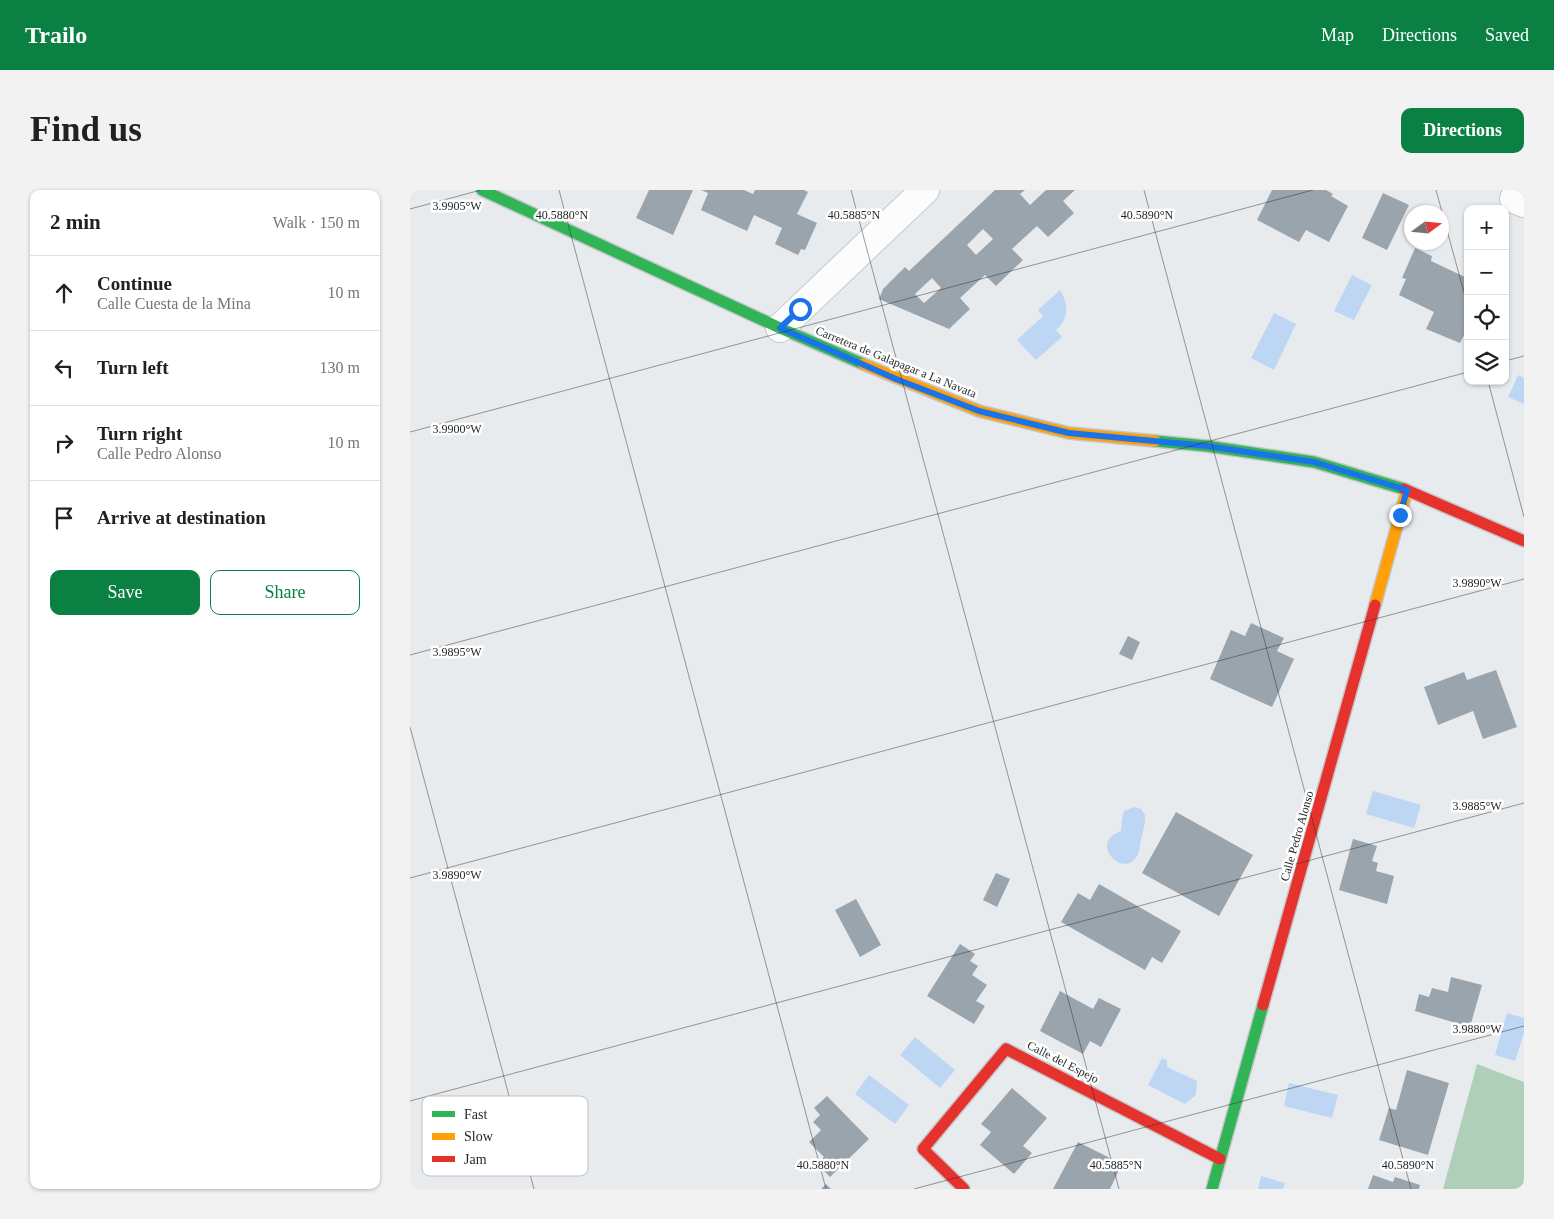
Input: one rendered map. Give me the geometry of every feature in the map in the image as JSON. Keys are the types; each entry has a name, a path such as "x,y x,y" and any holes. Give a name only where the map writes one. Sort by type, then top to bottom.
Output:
{"street":[{"name":"Carretera de Galapagar a La Navata","path":"482,190 780,328 896,379 979,411 1069,433 1207,446 1314,462 1407,490 1524,541"},
{"path":"780,328 925,190"},
{"name":"Calle Pedro Alonso","path":"1212,1189 1407,490"},
{"name":"Calle del Espejo","path":"964,1189 923,1149 1006,1049 1220,1159"}],"green space":[{"path":"1477,1064 1524,1082 1524,1189 1443,1189"}],"water":[{"path":"1352,275 1372,285 1354,320 1334,311"},
{"path":"1060,290 1065,301 1066,311 1063,321 1056,330 1062,337 1036,360 1017,340 1043,316 1038,310"},
{"path":"1274,313 1296,324 1274,370 1251,358"},
{"path":"1518,375 1524,378 1524,404 1508,397"},
{"path":"1373,791 1421,805 1414,828 1366,814"},
{"path":"1134,807 1141,809 1145,815 1145,824 1138,854 1132,862 1125,864 1112,858 1107,844 1111,837 1121,831 1124,811"},
{"path":"1507,1013 1524,1018 1524,1033 1515,1061 1495,1055"},
{"path":"915,1037 955,1070 940,1088 900,1055"},
{"path":"1162,1058 1167,1060 1167,1067 1197,1081 1196,1095 1185,1104 1148,1085"},
{"path":"869,1075 909,1105 895,1124 855,1094"},
{"path":"1289,1083 1338,1095 1332,1118 1284,1106"},
{"path":"1261,1176 1285,1183 1283,1189 1258,1189"}],"building":[{"path":"649,190 693,190 673,235 636,218"},
{"path":"701,190 744,190 753,194 755,190 804,190 808,192 797,214 817,223 805,250 801,249 798,255 775,244 782,228 754,215 747,231 701,210 708,193"},
{"path":"995,190 1025,190 1020,194 1030,205 1046,190 1075,190 1063,201 1074,213 1048,237 1037,226 1012,249 1023,260 996,286 985,275 960,298 970,309 949,329 879,299 883,289 905,267 909,271","holes":["983,229 993,239 976,255 967,245","932,278 941,288 924,303 915,294"]},
{"path":"1272,190 1326,190 1333,194 1331,196 1348,206 1329,242 1306,230 1299,242 1257,220"},
{"path":"1383,193 1409,205 1404,205 1404,215 1387,250 1362,238"},
{"path":"1414,250 1419,250 1432,256 1431,261 1464,277 1464,335 1460,343 1426,329 1434,312 1399,295 1406,279 1402,278"},
{"path":"1251,623 1284,638 1277,651 1294,659 1272,707 1210,679 1231,630 1245,636"},
{"path":"1128,636 1140,642 1132,660 1119,654"},
{"path":"1496,670 1517,727 1483,739 1473,711 1438,725 1424,687 1464,672 1467,680"},
{"path":"1176,812 1253,855 1219,916 1142,873"},
{"path":"1353,839 1377,846 1372,861 1378,863 1376,871 1394,876 1387,904 1339,890"},
{"path":"996,873 1010,879 997,907 983,900"},
{"path":"1099,884 1181,931 1162,963 1152,957 1145,970 1061,922 1078,893 1090,900"},
{"path":"856,899 881,945 860,957 835,910"},
{"path":"960,944 975,954 970,961 978,966 972,975 987,985 976,1001 985,1006 974,1024 927,996"},
{"path":"1451,977 1482,985 1470,1027 1415,1011 1419,994 1429,997 1432,988 1448,992"},
{"path":"1060,991 1093,1009 1099,998 1121,1009 1101,1047 1090,1041 1083,1054 1040,1031"},
{"path":"1407,1070 1449,1083 1428,1155 1379,1140 1389,1108 1396,1110"},
{"path":"1012,1088 1047,1118 1023,1146 1032,1153 1014,1174 980,1145 991,1132 981,1124"},
{"path":"827,1096 869,1139 830,1177 817,1164 824,1157 809,1142 821,1130 813,1122 820,1115 814,1108"},
{"path":"1078,1142 1122,1164 1110,1189 1053,1189"},
{"path":"1373,1175 1393,1182 1395,1177 1420,1185 1419,1189 1368,1189"},
{"path":"826,1184 831,1189 821,1189"}],"traffic: fast":[{"path":"482,190 780,328 863,364"},
{"path":"1155,441 1207,446 1314,462 1404,489"},
{"path":"1212,1189 1263,1005"}],"traffic: slow":[{"path":"863,364 979,411 1069,433 1155,441"},
{"path":"1375,605 1407,490"}],"traffic: jam":[{"path":"1404,489 1524,541"},
{"path":"1263,1005 1375,605"},
{"path":"964,1189 923,1149 1006,1049 1220,1159"}],"route":[{"path":"800,309 780,328 896,379 979,411 1069,433 1207,446 1314,462 1407,490 1400,515"}]}
